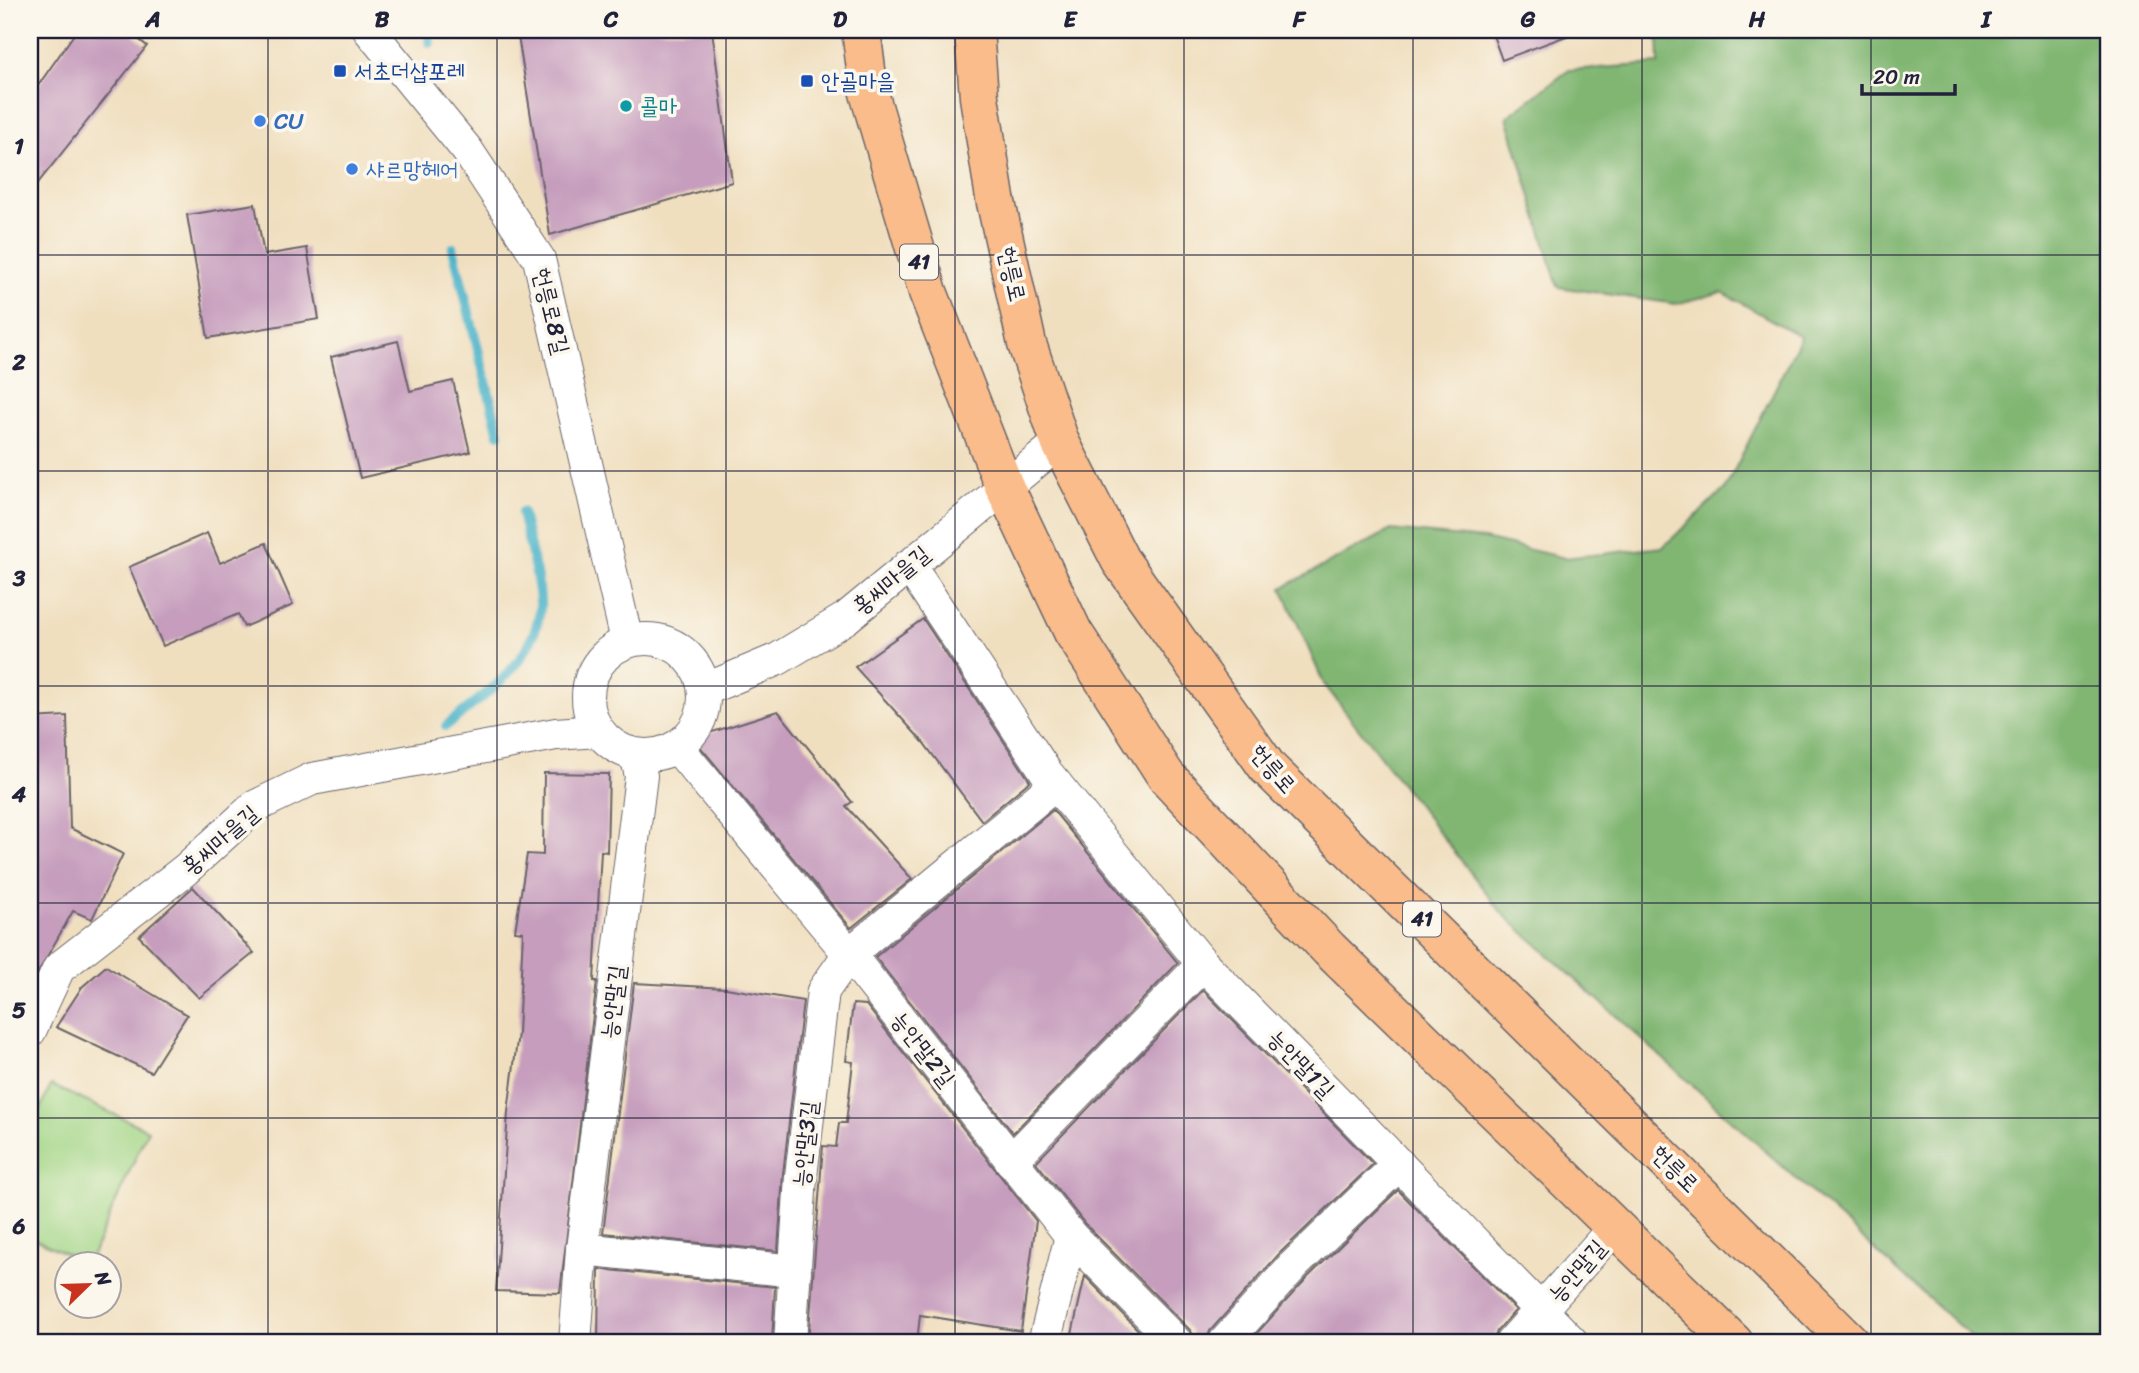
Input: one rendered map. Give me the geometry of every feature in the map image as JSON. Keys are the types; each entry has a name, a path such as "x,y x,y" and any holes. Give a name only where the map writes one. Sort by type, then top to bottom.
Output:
{"main road":[{"name":"41","path":"861,30 869,93 928,292 1004,486 1073,632 1166,776 1329,949 1734,1343"},
{"name":"헌릉로","path":"974,30 979,97 995,198 1027,344 1060,442 1120,560 1268,768 1851,1343"}],"street":[{"name":"헌릉로8길","path":"369,30 467,150 539,259 627,641"},
{"name":"홍씨마을길","path":"704,690 778,659 846,618 1060,442"},
{"name":"능안말1길","path":"909,565 1056,784 1203,964 1541,1313"},
{"path":"644,638 677,647 690,659 699,673 704,690 703,709 696,727 677,747 663,753 636,755 615,747 598,731 590,715 587,697 590,679 598,663 610,650 627,641 644,638"},
{"name":"홍씨마을길","path":"30,1031 59,968 185,870 254,807 312,779 565,732 598,731"},
{"name":"능안말2길","path":"677,747 849,954 1070,1236 1177,1343"},
{"name":"능안말길","path":"575,1343 582,1249 641,776 636,755"},
{"path":"849,954 1056,784"},
{"name":"능안말3길","path":"790,1343 801,1176 823,991 849,954"},
{"path":"1011,1161 1203,964"},
{"path":"1224,1343 1294,1265 1399,1164"},
{"name":"능안말길","path":"1511,1343 1541,1313 1614,1229"},
{"path":"1044,1343 1070,1236"},
{"path":"582,1249 795,1271"},
{"name":"능안말길","path":"1541,1313 1573,1343"}],"green space":[{"path":"1658,30 2109,30 2107,1343 1978,1343 1502,913 1324,684 1282,588 1391,530 1484,539 1565,558 1663,547 1725,489 1801,337 1722,292 1676,304 1558,287 1507,117 1569,70 1659,64"},
{"path":"51,1085 148,1130 94,1250 58,1250 30,1237 30,1131"}],"building":[{"path":"77,30 127,30 147,46 30,193 30,97"},
{"name":"콜마","path":"517,30 712,30 732,182 550,235"},
{"path":"1491,30 1577,30 1577,32 1502,60"},
{"path":"255,204 264,255 307,248 319,319 208,338 187,215"},
{"path":"398,341 410,391 453,381 470,452 360,478 331,357"},
{"path":"207,533 220,563 266,543 293,605 244,627 238,614 163,646 129,567"},
{"path":"923,619 1030,781 982,821 923,742 855,667"},
{"path":"778,711 852,802 846,806 912,879 851,928 698,744 706,734"},
{"path":"67,716 70,828 123,854 92,919 73,911 30,987 30,718"},
{"path":"544,773 609,774 607,852 601,851 594,981 597,981 560,1293 496,1291 508,1112 518,1033 523,932 515,931 527,854 543,855"},
{"path":"1053,810 1178,963 1013,1133 875,957"},
{"path":"193,887 254,953 199,998 139,936"},
{"path":"106,966 187,1015 151,1072 56,1027 82,987"},
{"path":"634,983 726,988 803,1001 783,1174 778,1251 603,1233"},
{"path":"1203,990 1373,1164 1280,1253 1210,1331 1206,1343 1195,1343 1190,1330 1085,1224 1036,1162"},
{"path":"853,1004 866,1005 1036,1221 1021,1331 920,1315 917,1343 808,1343 823,1146 836,1147 839,1123 846,1123 853,1062 846,1061"},
{"path":"1398,1190 1516,1310 1497,1331 1493,1343 1248,1343 1307,1278"},
{"path":"599,1269 775,1287 772,1343 598,1343"},
{"path":"1085,1276 1151,1343 1070,1343"}],"waterway":[{"path":"428,30 430,43"},
{"path":"453,248 499,434"},
{"path":"446,726 506,676 518,661 536,628 540,599 522,512"}],"place":[{"name":"서초더샵포레","path":"340,71"},
{"name":"안골마을","path":"807,81"},
{"name":"콜마","path":"626,106"},
{"name":"CU","path":"260,121"},
{"name":"샤르망헤어","path":"352,169"}]}
